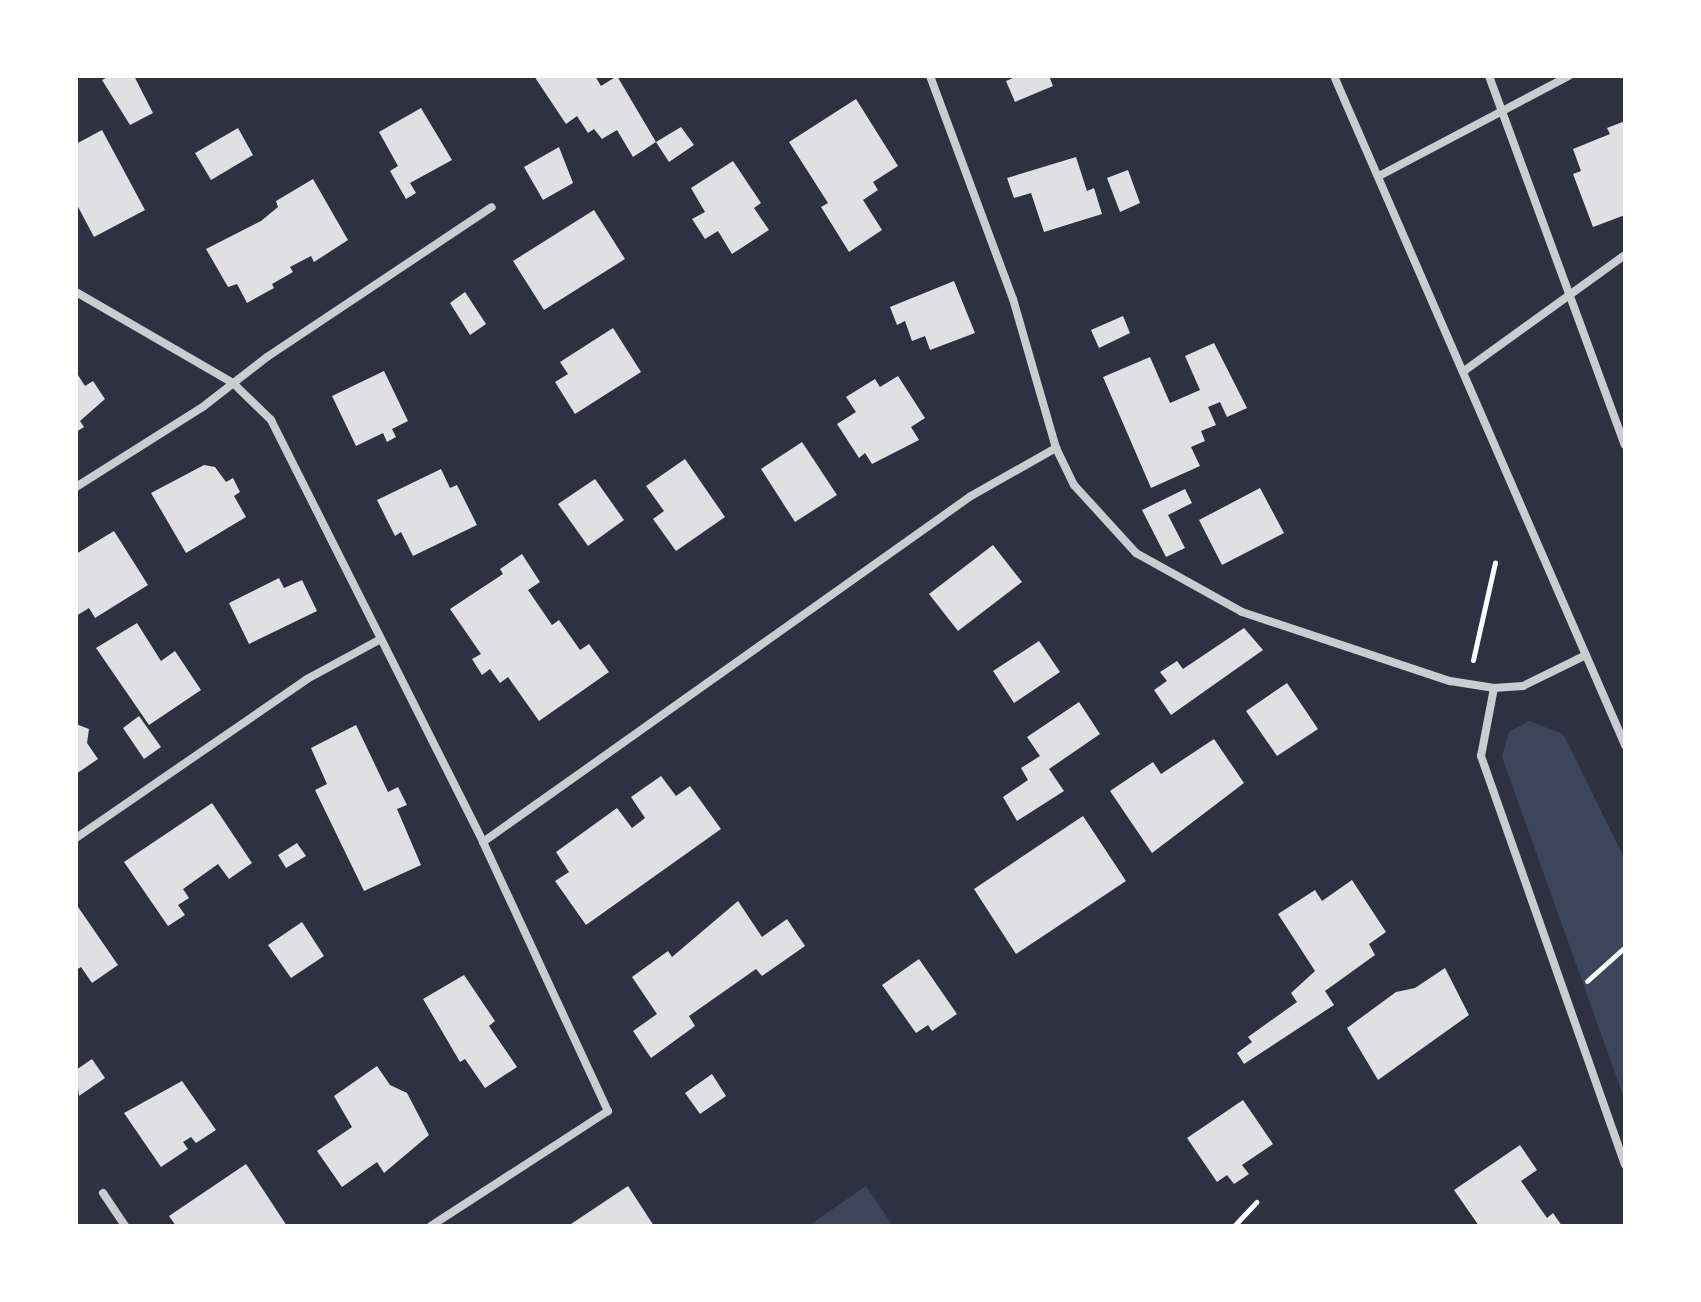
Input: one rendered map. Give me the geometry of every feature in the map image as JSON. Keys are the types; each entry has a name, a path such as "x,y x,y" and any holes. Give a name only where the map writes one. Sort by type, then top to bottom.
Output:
{"street":[{"path":"930,76 1018,312 1056,448 1074,485 1100,518 1166,573 1295,633 1468,684 1494,688 1545,678 1586,655"},
{"path":"1334,76 1625,745"},
{"path":"1489,76 1566,295 1625,445"},
{"path":"1379,176 1569,76"},
{"path":"76,487 492,207"},
{"path":"1464,371 1625,255"},
{"path":"76,292 233,383 271,420 483,842 608,1111 431,1226"},
{"path":"483,842 971,496 1056,448"},
{"path":"76,838 307,679 381,639"},
{"path":"1494,688 1481,756 1625,1164"},
{"path":"103,1193 125,1226"}],"path":[{"path":"1468,684 1495,562"},
{"path":"1563,994 1625,947"},
{"path":"1234,1226 1256,1202"}],"shaded area":[{"path":"1529,721 1563,734 1625,859 1625,1101 1502,757 1509,732"},
{"path":"866,1186 893,1226 808,1226"}],"building":[{"path":"110,76 134,76 153,113 130,125 102,80"},
{"path":"534,76 595,76 601,86 617,76 656,142 633,157 617,130 602,139 594,129 588,133 577,116 566,124"},
{"path":"1018,76 1049,76 1053,86 1015,102 1006,81"},
{"path":"856,99 898,166 873,182 878,190 863,200 882,230 849,252 821,207 828,203 789,142"},
{"path":"421,108 452,160 410,183 416,193 406,199 390,171 398,166 379,132"},
{"path":"1625,121 1625,215 1593,227 1573,174 1581,171 1573,149 1610,134 1607,128"},
{"path":"681,127 694,145 669,162 656,142"},
{"path":"238,128 253,155 211,180 195,153"},
{"path":"102,130 145,210 94,237 76,203 76,144"},
{"path":"559,147 573,183 543,200 524,167"},
{"path":"1076,157 1087,191 1094,188 1102,214 1044,232 1031,193 1014,198 1007,178"},
{"path":"733,161 761,203 754,208 769,230 732,254 718,231 705,239 692,219 705,212 691,188"},
{"path":"1128,170 1140,203 1120,212 1107,178"},
{"path":"313,179 348,240 314,262 311,256 290,267 293,272 272,284 274,288 247,303 237,284 228,287 206,249 261,221 278,207 276,201"},
{"path":"594,210 625,259 544,310 513,261"},
{"path":"954,281 975,333 930,350 925,336 912,341 905,321 897,325 890,307"},
{"path":"465,292 486,324 470,335 450,303"},
{"path":"1123,316 1130,333 1099,348 1091,330"},
{"path":"613,328 641,372 575,414 555,382 568,374 560,362"},
{"path":"1214,343 1247,408 1227,417 1220,402 1208,407 1216,425 1201,431 1205,441 1191,447 1200,466 1151,488 1103,377 1150,357 1170,403 1200,390 1185,356"},
{"path":"384,371 408,421 392,429 396,437 387,442 383,433 356,446 332,396"},
{"path":"76,372 85,386 93,381 105,399 80,421 84,427 76,432"},
{"path":"898,376 925,418 911,427 919,440 872,464 865,453 859,458 837,424 856,412 846,397 875,379 880,387"},
{"path":"802,442 837,495 795,522 761,469"},
{"path":"685,459 725,517 676,551 653,519 664,511 646,486"},
{"path":"204,465 215,467 226,482 233,478 240,492 234,496 246,517 186,553 151,493"},
{"path":"441,469 450,488 457,485 477,525 413,556 401,532 395,536 377,500"},
{"path":"595,479 624,520 588,546 558,504"},
{"path":"1260,488 1284,533 1222,565 1199,520"},
{"path":"1185,489 1192,503 1168,515 1185,548 1166,557 1142,510"},
{"path":"114,531 148,585 95,618 89,608 76,616 76,554"},
{"path":"993,545 1022,582 958,631 929,594"},
{"path":"522,554 540,582 528,590 552,625 559,620 580,650 589,644 609,672 539,721 508,677 500,683 490,669 482,675 472,659 481,654 450,609 503,574 500,569"},
{"path":"279,578 284,588 302,580 317,611 249,644 229,603"},
{"path":"137,623 161,661 175,651 201,690 149,725 96,648"},
{"path":"1244,628 1263,650 1171,715 1154,690 1167,681 1160,672 1177,661 1183,669"},
{"path":"1039,641 1060,672 1014,703 993,671"},
{"path":"1287,683 1318,729 1277,756 1246,711"},
{"path":"1079,702 1100,734 1049,769 1064,791 1017,821 1003,797 1028,780 1021,768 1040,756 1027,737"},
{"path":"139,716 161,747 144,759 123,728"},
{"path":"76,724 89,729 87,743 98,759 76,774"},
{"path":"356,725 388,792 398,787 407,805 397,809 421,865 364,891 315,790 327,784 311,748"},
{"path":"1214,739 1244,783 1152,853 1110,791 1153,762 1161,774"},
{"path":"661,776 676,796 690,786 721,829 586,925 555,881 569,872 556,852 617,808 632,828 645,818 631,797"},
{"path":"212,803 252,863 229,879 218,864 183,889 189,898 178,905 185,915 168,926 124,862"},
{"path":"1083,816 1126,881 1016,954 974,889"},
{"path":"297,843 306,856 286,868 278,855"},
{"path":"1352,880 1386,932 1369,944 1375,955 1325,991 1334,1005 1244,1064 1237,1053 1252,1042 1248,1037 1297,1002 1291,993 1315,971 1278,914 1315,890 1322,901"},
{"path":"738,901 762,937 787,919 805,946 762,976 756,969 689,1016 695,1026 651,1058 633,1031 657,1014 632,977 668,951 672,957"},
{"path":"76,904 118,965 92,983 81,967 76,970"},
{"path":"302,922 324,956 291,978 268,945"},
{"path":"919,959 957,1014 932,1031 928,1025 916,1033 882,985"},
{"path":"1445,968 1469,1015 1378,1080 1347,1028 1396,992 1415,988"},
{"path":"464,975 495,1021 489,1026 517,1067 485,1088 465,1059 460,1062 423,999"},
{"path":"92,1059 105,1078 79,1096 76,1070"},
{"path":"377,1066 390,1085 407,1093 429,1135 384,1173 377,1162 342,1187 317,1151 352,1127 334,1096"},
{"path":"712,1074 726,1096 700,1114 685,1093"},
{"path":"182,1081 216,1130 196,1143 191,1137 183,1142 188,1149 161,1167 124,1113"},
{"path":"1243,1100 1273,1144 1242,1165 1249,1174 1234,1184 1227,1175 1217,1182 1187,1138"},
{"path":"1520,1145 1537,1170 1521,1181 1547,1218 1553,1213 1562,1226 1479,1226 1454,1190"},
{"path":"246,1164 287,1226 176,1226 169,1216"},
{"path":"628,1186 654,1226 568,1226"}]}
